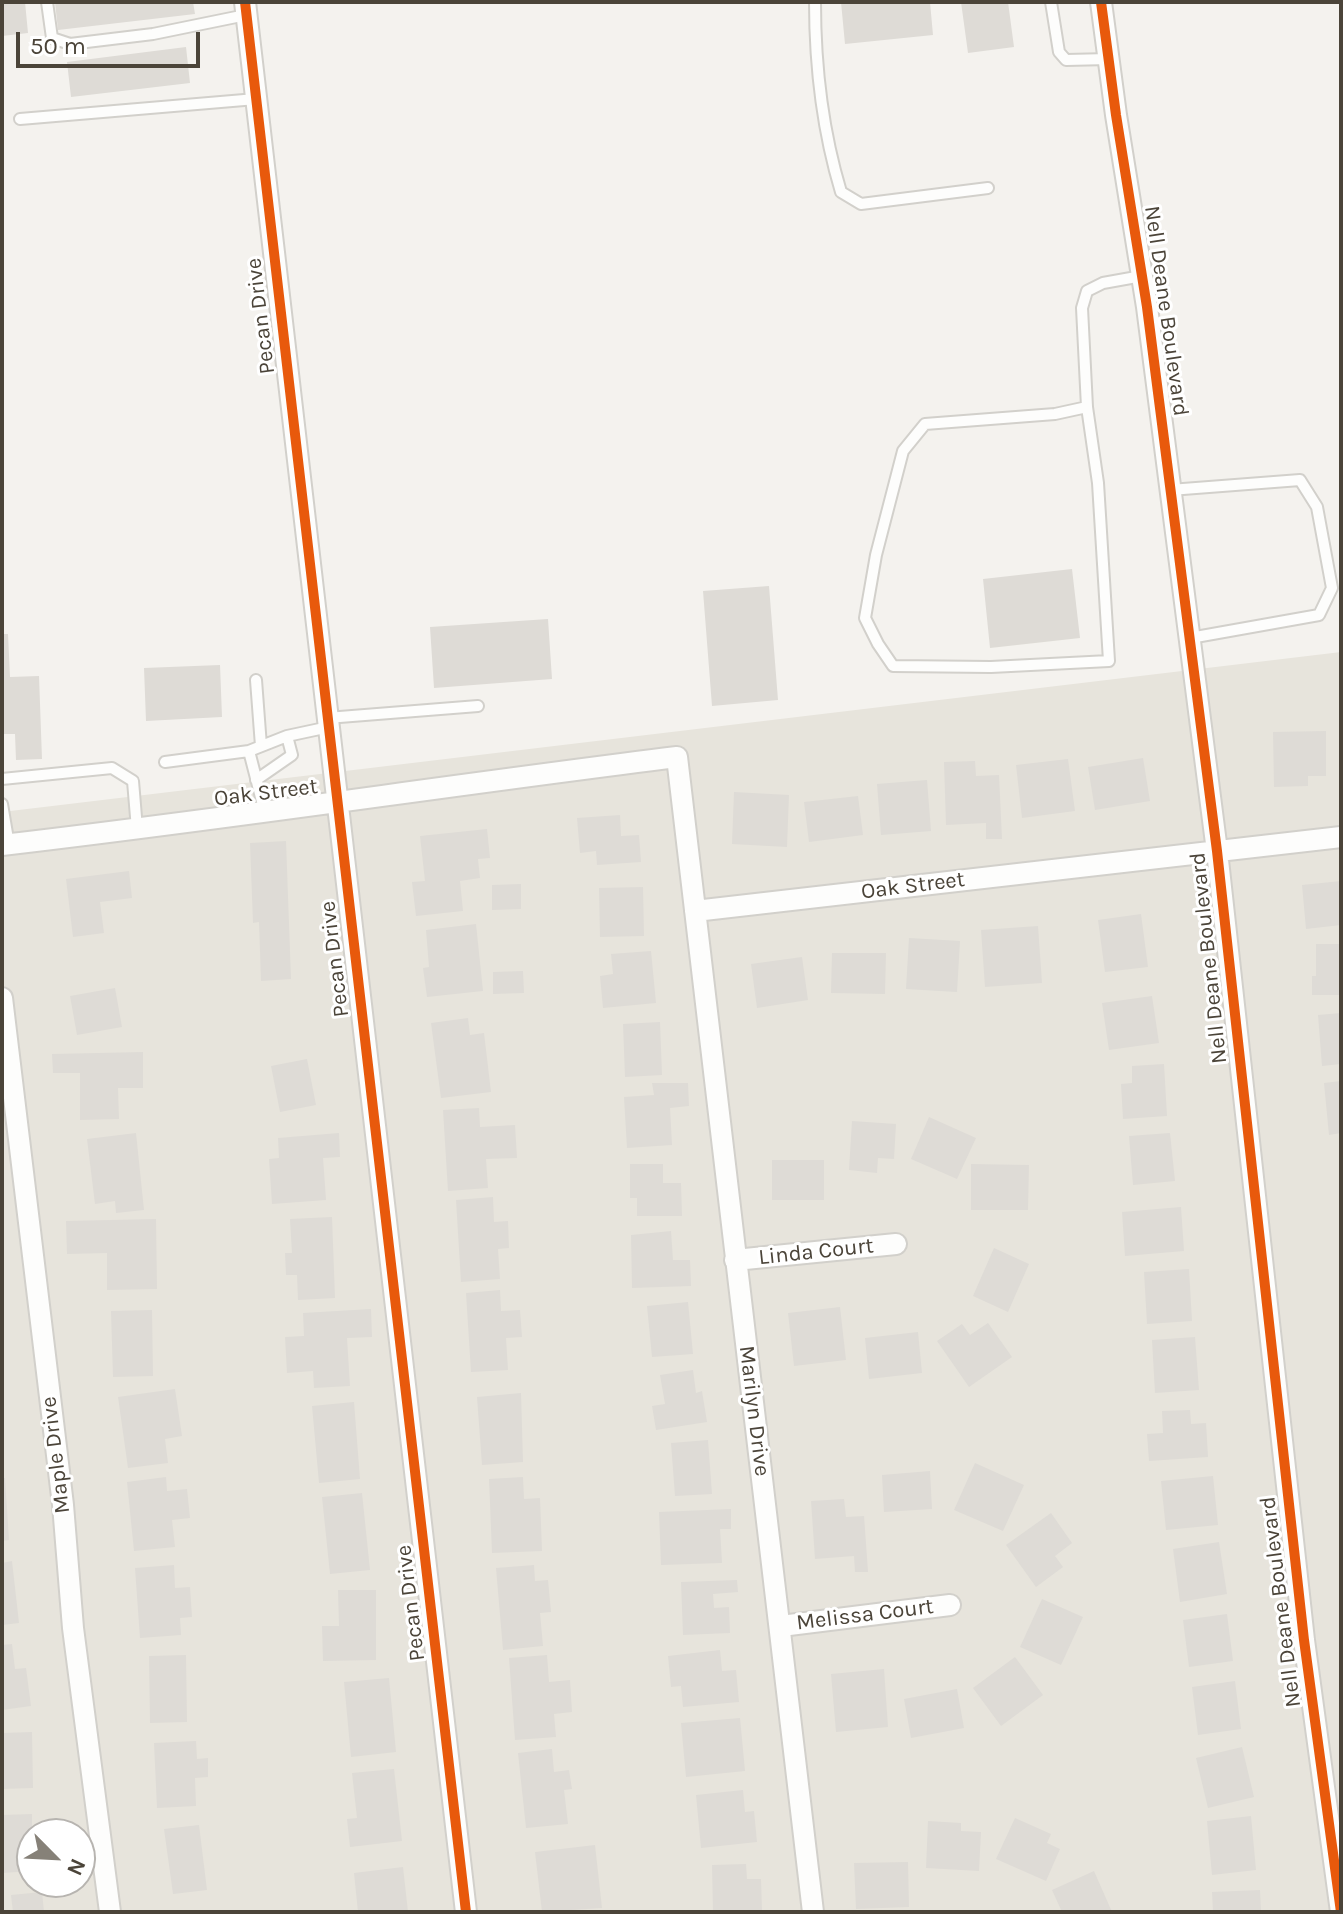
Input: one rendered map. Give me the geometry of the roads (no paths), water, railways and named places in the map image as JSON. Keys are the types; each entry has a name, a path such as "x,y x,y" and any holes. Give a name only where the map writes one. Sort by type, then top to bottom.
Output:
{"street":[{"name":"Nell Deane Boulevard","path":"1101,2 1142,276 1217,851 1304,1640 1341,1912"},
{"name":"Pecan Drive","path":"246,8 466,1912"},
{"name":"Oak Street","path":"6,845 677,757 695,911 1341,837"},
{"name":"Marilyn Drive","path":"695,911 813,1912"},
{"name":"Maple Drive","path":"2,998 63,1505 73,1628 110,1912"},
{"name":"Linda Court","path":"735,1260 896,1244"},
{"name":"Melissa Court","path":"781,1626 950,1605"}],"lane":[{"path":"47,2 52,38 70,44 153,34 246,8"},
{"path":"815,2 815,60 819,91 832,162 841,192 861,204 988,188"},
{"path":"1051,2 1059,52 1066,60 1109,59"},
{"path":"20,119 256,99"},
{"path":"1087,407 1055,414 925,424 903,451 876,555 865,618 893,666 991,667 1109,661 1098,483 1087,407 1082,308 1087,291 1103,283 1142,276"},
{"path":"1170,490 1300,480 1317,507 1332,588 1319,615 1190,638"},
{"path":"256,680 261,746"},
{"path":"165,762 249,751 328,723 478,706"},
{"path":"256,780 292,755 287,736"},
{"path":"249,751 265,813"},
{"path":"2,779 112,768 133,781 137,829"},
{"path":"2,804 6,845"}]}
